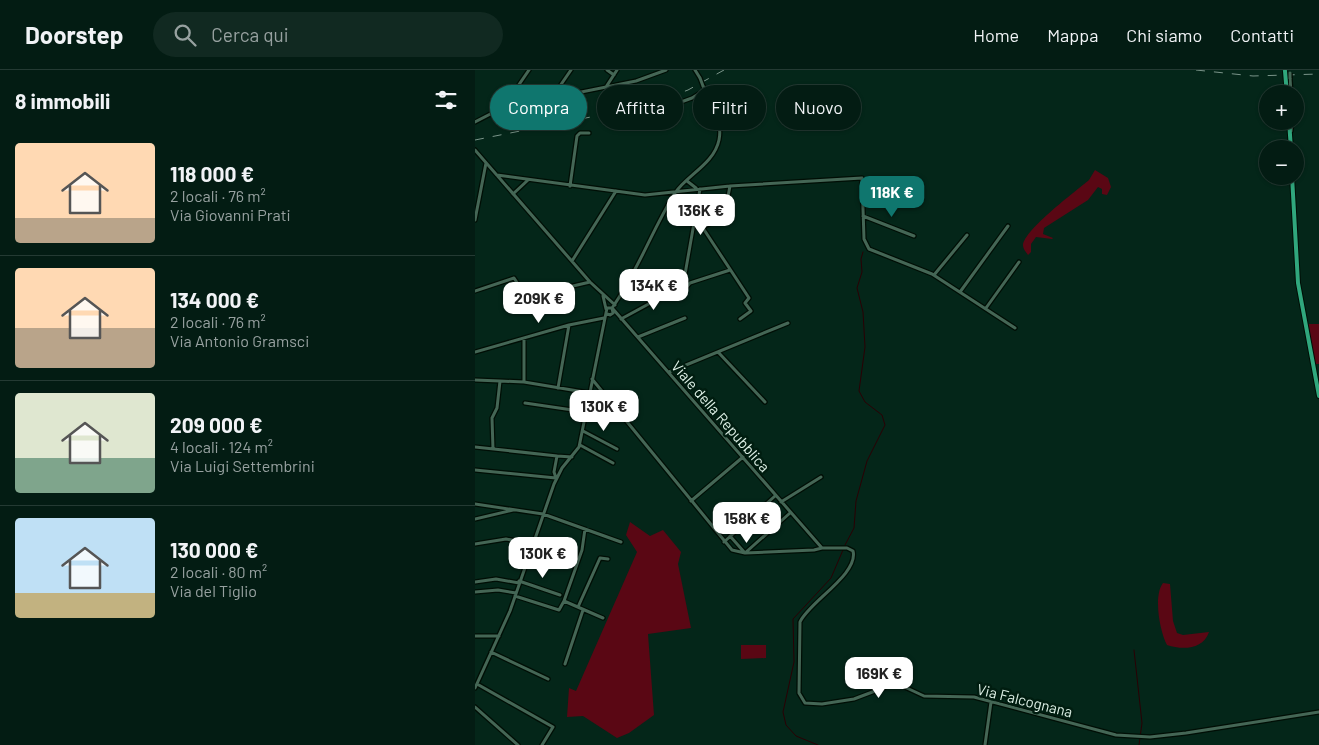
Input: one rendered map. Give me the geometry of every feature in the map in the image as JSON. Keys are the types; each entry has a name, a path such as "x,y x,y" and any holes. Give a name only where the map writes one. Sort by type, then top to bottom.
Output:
{"main road":[{"path":"1285,70 1286,85"},
{"path":"1292,185 1299,283 1319,396"}],"street":[{"path":"518,85 529,70"},
{"path":"560,85 571,70"},
{"path":"607,70 614,75"},
{"path":"606,85 617,70"},
{"path":"614,85 646,78 666,70"},
{"path":"695,70 703,85"},
{"path":"1290,71 1290,85"},
{"path":"475,122 490,114"},
{"path":"611,315 613,308 676,192 714,153 719,141 718,130"},
{"path":"569,186 577,136 580,133 589,133"},
{"path":"475,150 603,296 606,311 580,445 557,478 499,636 475,688"},
{"path":"475,220 486,162"},
{"path":"497,175 645,195 730,186 862,178 864,241 870,249 934,275 1015,328"},
{"path":"513,194 528,180"},
{"path":"687,181 699,189"},
{"path":"703,227 724,217 730,186"},
{"path":"678,288 679,282 684,280 699,189"},
{"path":"572,261 616,191"},
{"path":"695,216 749,298 745,303 751,311 740,319"},
{"path":"863,216 913,236"},
{"path":"960,292 1009,226"},
{"path":"934,275 967,235"},
{"path":"986,308 1019,262"},
{"path":"606,311 611,315 621,318 678,288 686,289 690,283 730,270"},
{"path":"475,291 514,278 529,301 554,294 556,290 589,282"},
{"name":"Viale della Repubblica","path":"603,296 775,496 824,548"},
{"path":"606,311 609,307 613,308"},
{"path":"475,352 569,325 604,318"},
{"path":"638,338 685,318"},
{"path":"669,372 787,323"},
{"path":"558,388 569,325"},
{"path":"524,338 524,382"},
{"path":"718,352 765,402"},
{"path":"592,379 733,551 745,554 824,548"},
{"path":"475,380 524,382 590,393"},
{"path":"493,449 492,418 497,408 499,381"},
{"path":"525,404 586,412"},
{"path":"583,431 617,450"},
{"path":"580,445 613,463"},
{"path":"475,447 572,457"},
{"path":"557,456 554,472 557,478"},
{"path":"691,502 743,457"},
{"path":"475,470 557,478"},
{"path":"475,476 480,471"},
{"path":"781,502 821,477"},
{"path":"724,542 775,496"},
{"path":"475,504 543,514 621,542"},
{"path":"475,519 513,510"},
{"path":"745,554 790,512"},
{"path":"475,592 498,590 560,610 583,546 585,529"},
{"path":"730,536 745,554"},
{"path":"475,544 506,539 532,544"},
{"name":"Via Falcognana","path":"824,548 848,548 853,551 853,558 846,572 800,621 799,693 803,702 811,705 854,699 895,683 924,696 966,696 1133,738 1186,733 1319,712"},
{"path":"578,608 600,558 609,559"},
{"path":"475,582 496,579 519,582 560,595"},
{"path":"564,601 603,618"},
{"path":"565,664 583,610"},
{"path":"475,636 499,636"},
{"path":"491,652 548,679"},
{"path":"477,684 553,728 542,745"},
{"path":"985,745 991,702"},
{"path":"475,707 518,745"}],"shaded area":[{"path":"1095,170 1108,178 1111,187 1107,195 1102,194 1102,189 1098,187 1088,200 1044,228 1043,234 1053,238 1036,237 1031,244 1031,252 1028,255 1023,245 1032,230 1051,211 1089,180"},
{"path":"1308,324 1319,324 1319,364 1315,364"},
{"path":"630,522 650,536 663,530 681,552 678,564 691,628 648,634 654,715 629,733 617,738 583,716 567,717 569,688 576,691 637,552 626,535"},
{"path":"1163,583 1170,584 1173,621 1177,633 1183,635 1209,632 1202,642 1185,648 1167,645 1162,632 1158,605 1158,596"},
{"path":"741,645 766,645 766,658 741,659"}],"waterway":[{"path":"845,545 854,528 856,501 867,461 885,425 882,415 865,402 859,391 865,347 863,312 857,288 862,272 861,259 863,252"},
{"path":"818,745 796,736 786,725 783,712 794,662 793,619 831,578 843,550"},
{"path":"1134,650 1142,723 1139,745"}],"railway":[{"path":"475,140 646,106 688,90 724,70"},
{"path":"1196,70 1253,76 1319,74"}]}
